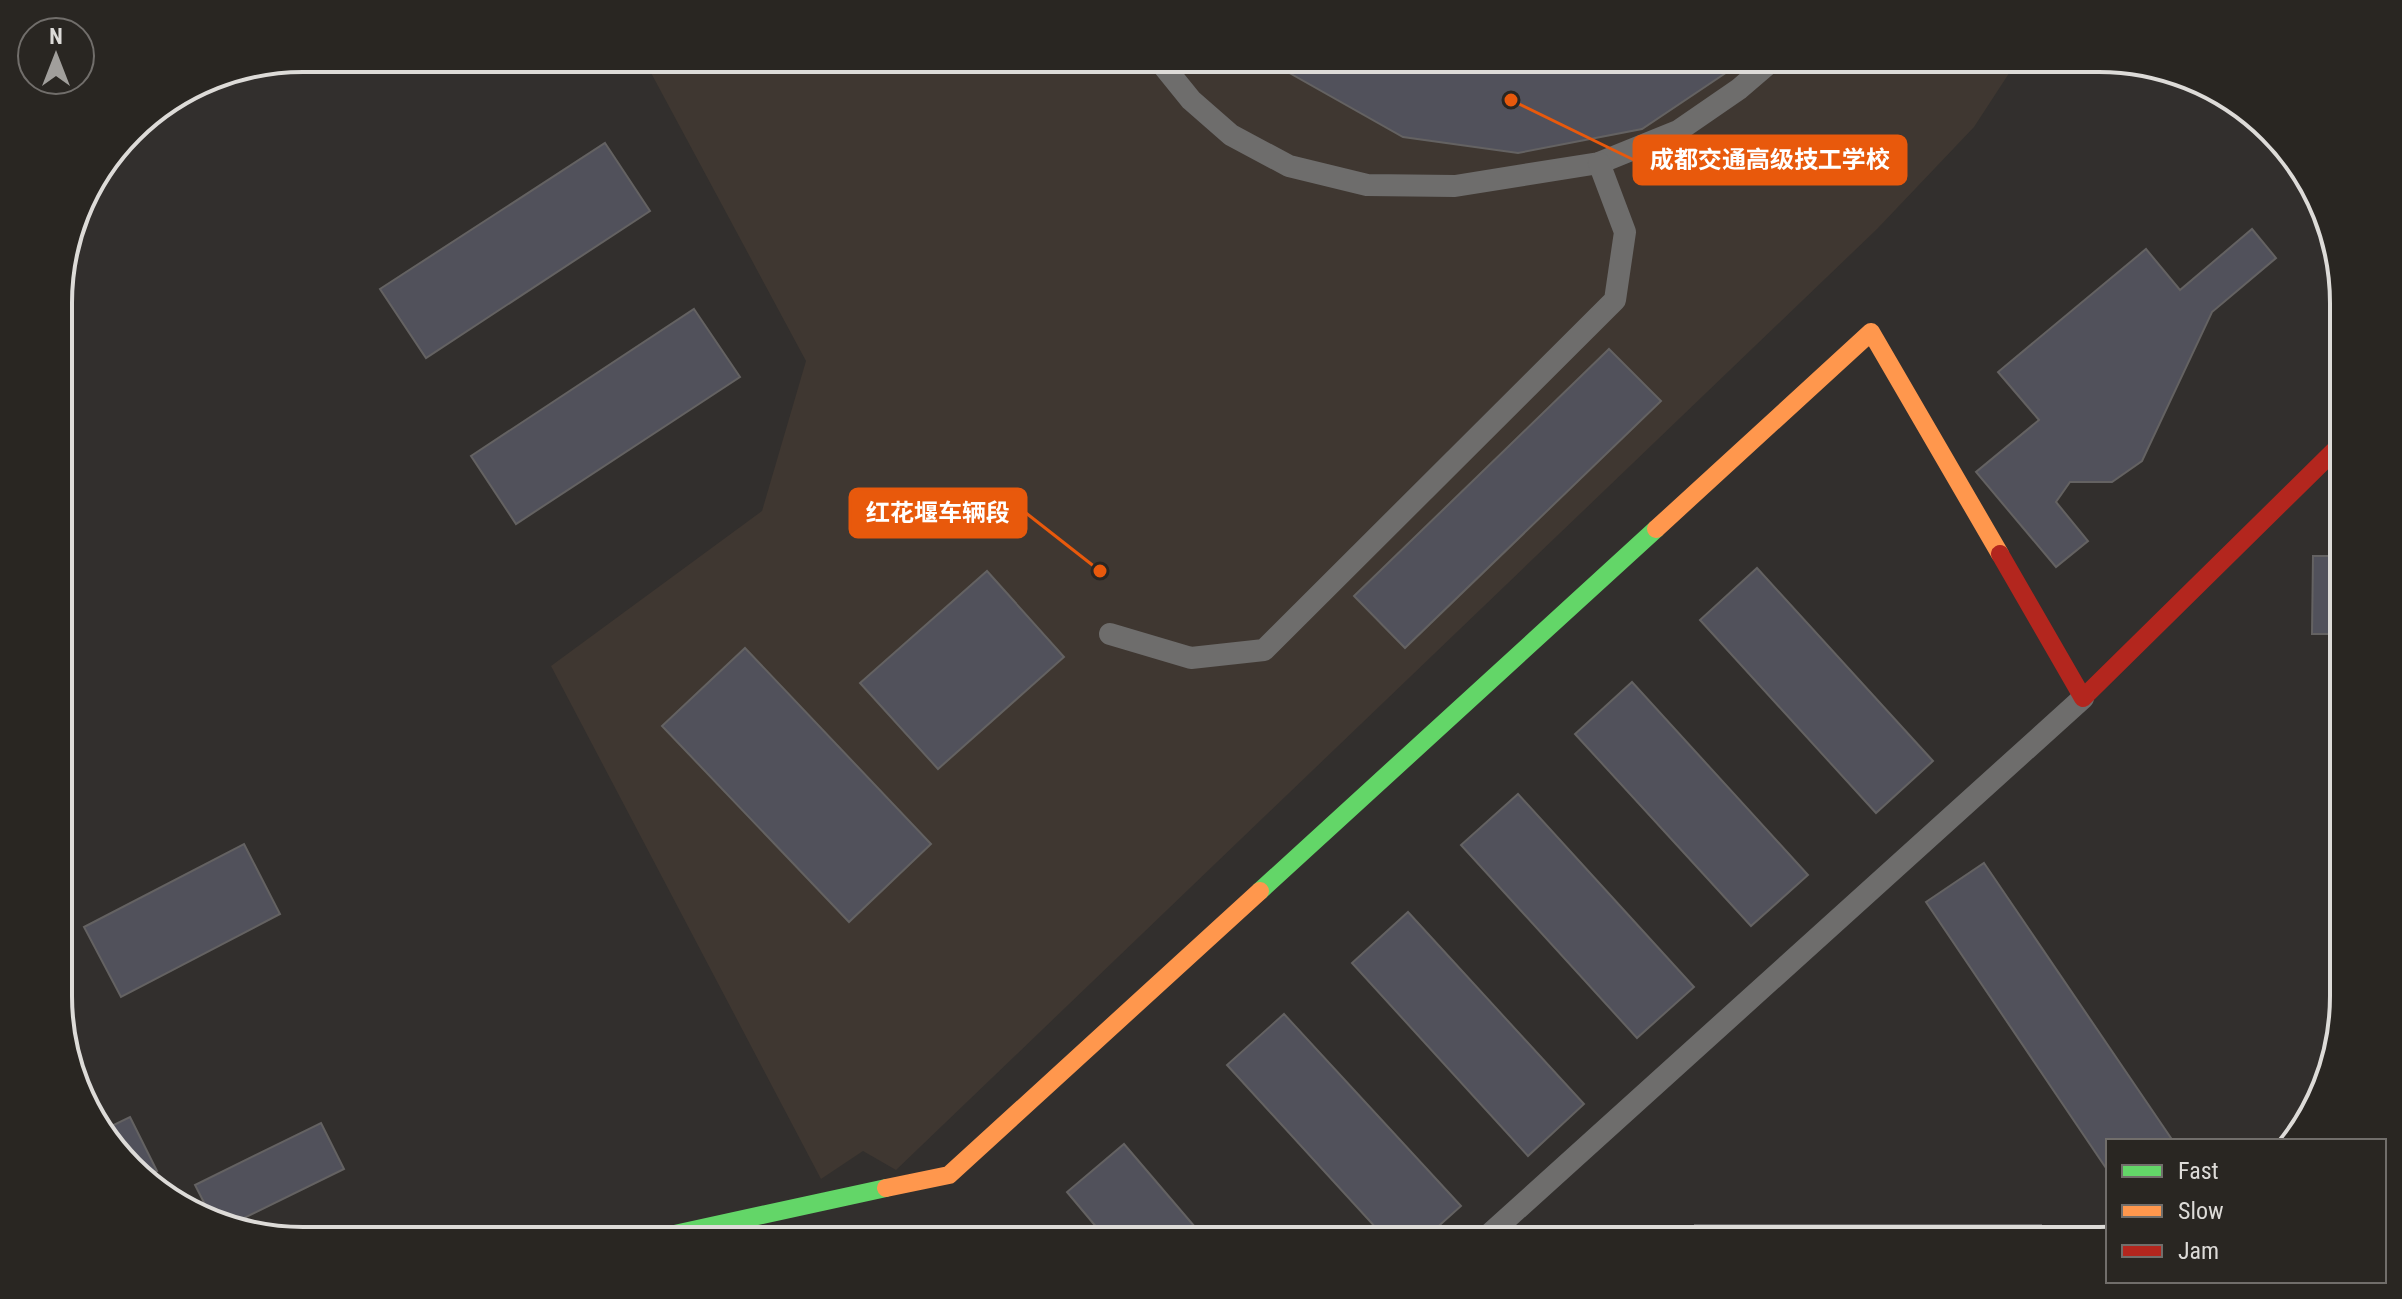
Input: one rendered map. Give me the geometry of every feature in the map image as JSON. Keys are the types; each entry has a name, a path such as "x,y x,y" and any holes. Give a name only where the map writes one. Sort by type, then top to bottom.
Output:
{"street":[{"path":"707,1227 949,1175 1871,332 2083,698 2330,455"}],"lane":[{"path":"1168,72 1191,100 1231,135 1289,166 1367,185 1455,186 1599,163 1678,131 1759,72"},
{"path":"1110,634 1191,658 1264,650 1615,300 1625,232 1599,163"},
{"path":"1497,1227 2083,698"}],"shaded area":[{"path":"651,72 2010,72 1974,127 1877,229 896,1170 863,1151 821,1179 551,666 762,511 806,361"}],"building":[{"path":"1288,72 1727,72 1642,129 1518,153 1403,137"},
{"path":"605,143 650,211 426,358 380,289"},
{"path":"2252,229 2276,258 2212,312 2142,461 2112,482 2070,482 2056,502 2088,541 2056,567 1976,472 2039,420 1998,372 2146,249 2180,290"},
{"path":"694,309 740,377 516,524 471,456"},
{"path":"1609,349 1661,401 1405,648 1354,596"},
{"path":"2313,556 2330,556 2330,634 2312,634"},
{"path":"1757,568 1933,761 1876,813 1700,620"},
{"path":"987,571 1064,657 938,769 860,683"},
{"path":"745,648 931,844 849,922 662,726"},
{"path":"1632,682 1808,875 1751,926 1575,734"},
{"path":"1518,794 1694,987 1637,1038 1461,845"},
{"path":"244,844 280,914 121,997 84,927"},
{"path":"1984,863 2172,1139 2106,1139 2106,1168 1926,902"},
{"path":"1408,912 1584,1104 1528,1156 1352,963"},
{"path":"1284,1014 1461,1206 1438,1227 1375,1227 1227,1065"},
{"path":"130,1117 157,1171 151,1170 129,1148 112,1126"},
{"path":"321,1123 344,1169 242,1219 205,1205 195,1185"},
{"path":"1124,1144 1195,1227 1096,1227 1067,1192"},
{"path":"1695,1225 2041,1225 2041,1227"}],"traffic: fast":[{"path":"1260,891 1656,529"},
{"path":"707,1227 886,1188"}],"traffic: slow":[{"path":"1656,529 1871,332 2000,554"},
{"path":"886,1188 949,1175 1260,891"}],"traffic: jam":[{"path":"2000,554 2083,698 2330,455"}],"place":[{"name":"成都交通高级技工学校","path":"1511,100"},
{"name":"红花堰车辆段","path":"1100,571"}]}
